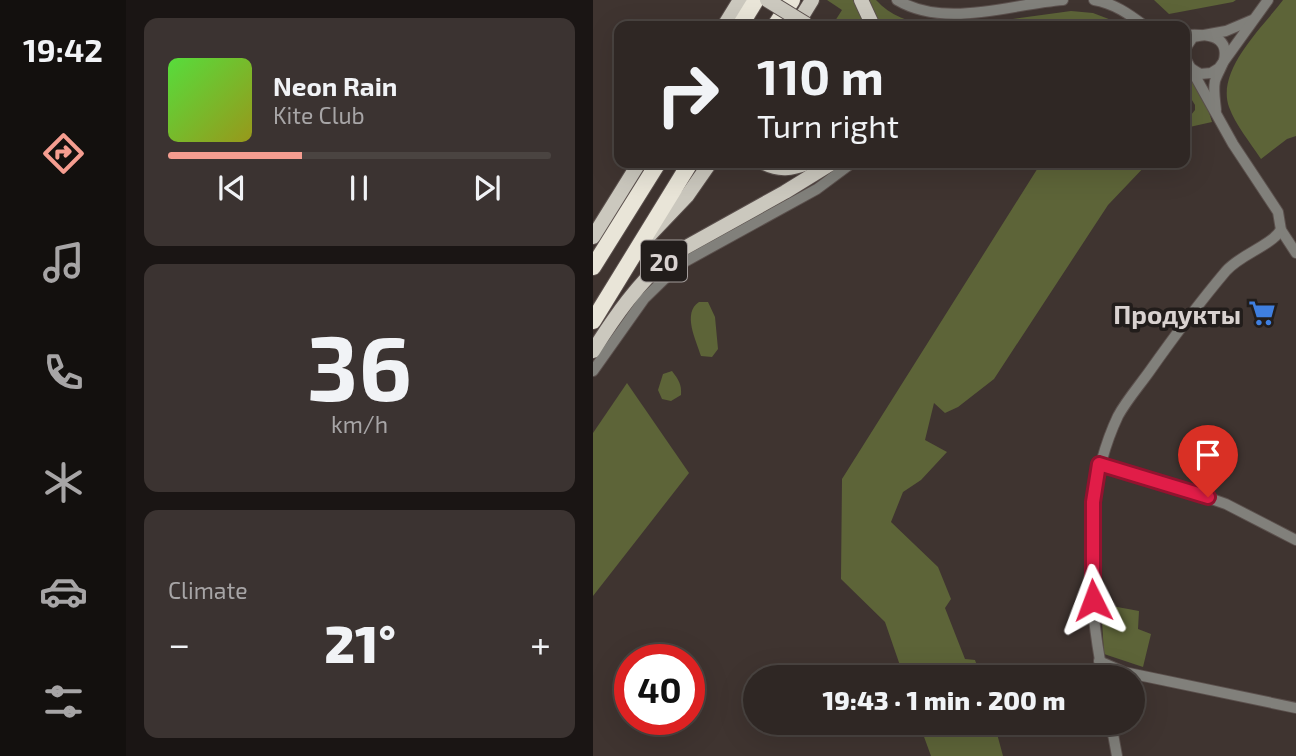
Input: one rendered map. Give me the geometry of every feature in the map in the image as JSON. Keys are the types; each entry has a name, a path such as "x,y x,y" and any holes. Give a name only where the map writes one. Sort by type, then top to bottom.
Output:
{"highway":[{"path":"743,21 756,0"},
{"path":"778,21 792,0"},
{"path":"593,267 655,168"},
{"path":"593,321 687,168"}],"main road":[{"path":"727,21 740,0"},
{"path":"767,0 797,21"},
{"path":"806,21 812,0"},
{"path":"861,0 871,21"},
{"path":"593,237 636,168"},
{"path":"639,247 680,204 706,168"},
{"name":"20","path":"593,351 618,311 650,274 670,256 824,168"}],"street":[{"path":"897,0 927,13 954,14 1063,0"},
{"path":"1095,0 1104,1 1138,21"},
{"path":"1190,67 1195,72 1206,75 1215,71 1268,1"},
{"path":"1190,35 1226,31 1243,26 1259,14"},
{"path":"1190,42 1193,37 1204,34 1214,36 1225,53 1214,87 1216,116"},
{"path":"1190,71 1278,212 1281,230 1296,253"},
{"path":"593,371 644,299 679,265 818,189 846,168"},
{"path":"1100,665 1092,578 1093,502 1099,464 1119,414 1175,335 1229,268 1260,245 1272,240 1281,230"},
{"path":"1099,464 1145,476 1226,504 1296,540"},
{"path":"1099,661 1124,672 1296,708"},
{"path":"1113,735 1117,756"}],"green space":[{"path":"827,0 876,0 901,18 912,21 835,21 842,10"},
{"path":"1154,0 1236,0 1169,14"},
{"path":"1283,0 1296,0 1296,136 1287,139 1261,159 1235,121 1227,93 1229,79 1243,50"},
{"path":"1071,11 1093,13 1114,21 999,21"},
{"path":"1190,76 1205,99 1212,122 1190,127 1190,115 1195,110 1190,97"},
{"path":"1038,168 1143,168 1108,205 994,379 958,407 945,413 934,403 925,440 947,452 921,480 903,492 891,522 938,567 951,599 945,608 965,659 975,660 977,665 900,665 885,622 841,579 842,479"},
{"path":"699,302 708,302 715,317 718,349 712,357 701,356 692,327 691,313"},
{"path":"672,371 679,382 681,395 671,401 662,399 658,390 663,374"},
{"path":"627,383 689,473 593,596 593,433"},
{"path":"1101,604 1139,611 1138,629 1151,634 1143,665 1104,654"},
{"path":"923,735 997,735 1003,756 931,756"}],"place":[{"name":"Продукты","path":"1262,313"}],"route":[{"path":"1093,600 1093,502 1099,464 1208,497"}]}
